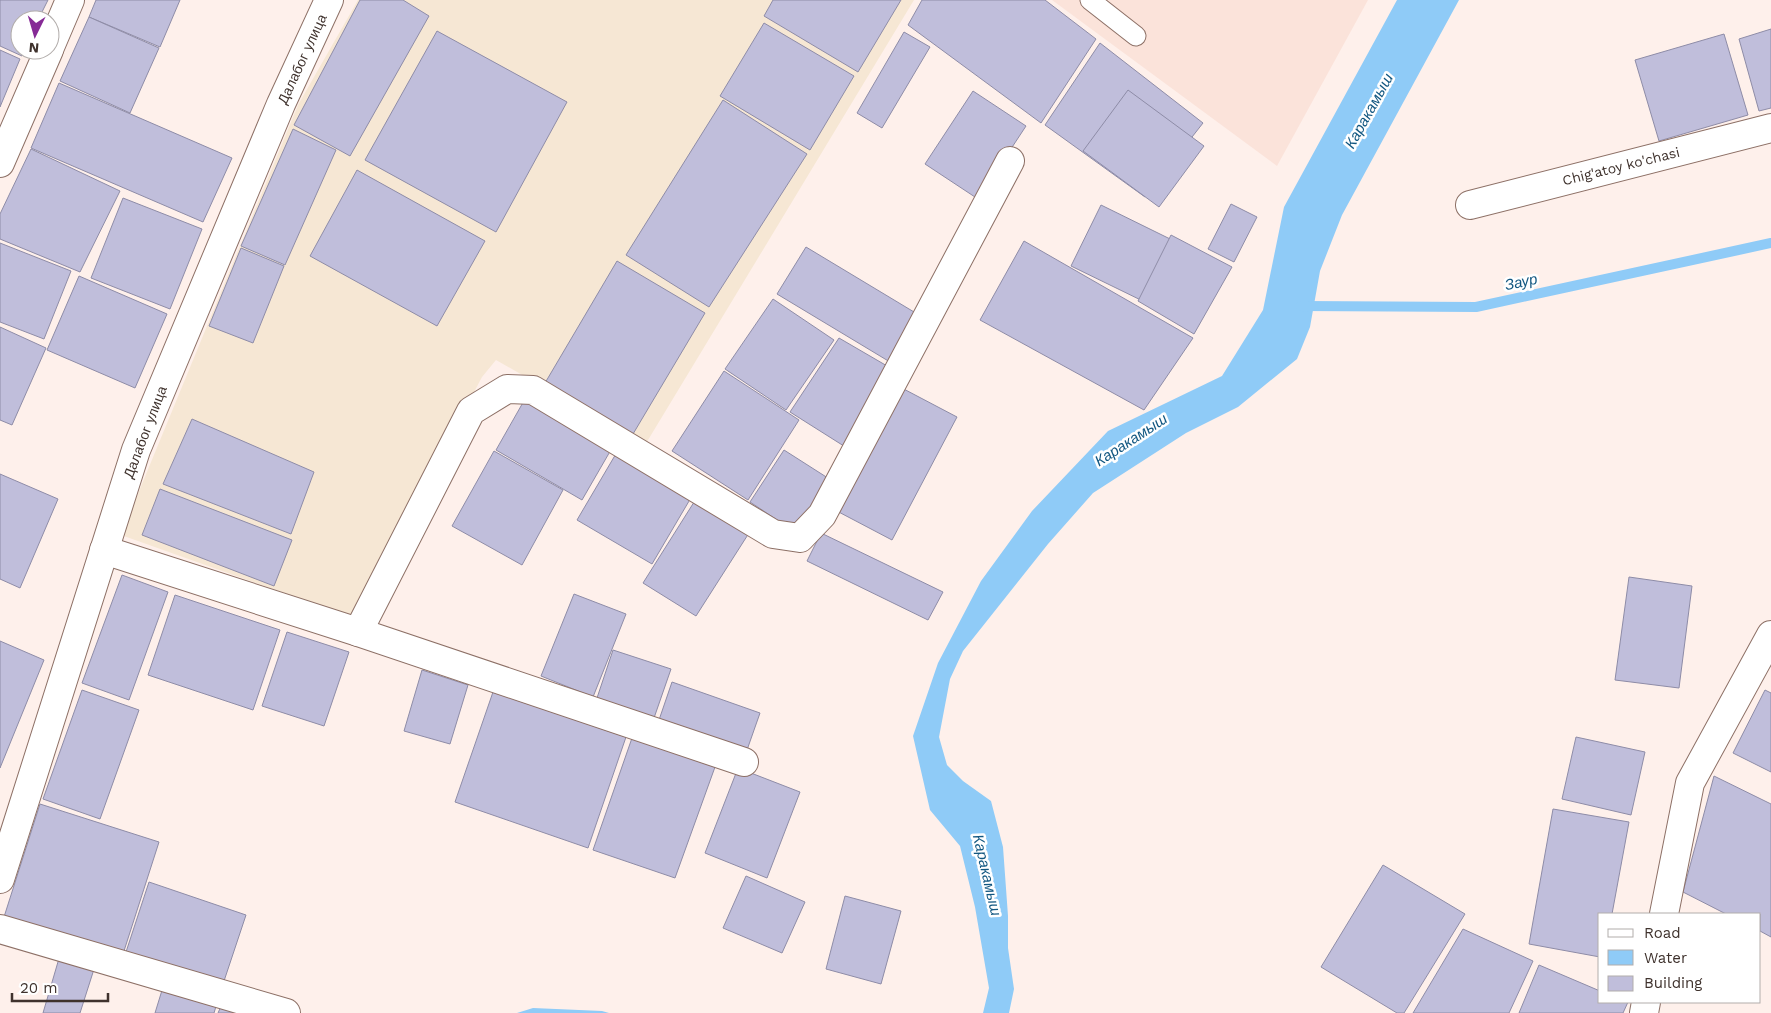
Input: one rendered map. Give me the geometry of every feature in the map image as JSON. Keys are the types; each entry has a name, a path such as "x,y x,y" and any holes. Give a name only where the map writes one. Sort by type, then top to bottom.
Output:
{"street":[{"path":"60,23 70,0"},
{"name":"Далабог улица","path":"0,879 136,450 281,104 329,0"},
{"path":"0,163 44,60"},
{"name":"Chig'atoy ko'chasi","path":"1470,204 1771,128"},
{"path":"358,632 472,411 508,389 533,390 773,534 800,538 822,515 1010,161"},
{"path":"104,550 358,632 744,762"},
{"path":"1664,913 1690,784 1771,635"},
{"path":"0,930 286,1013"}],"lane":[{"path":"1090,0 1136,36"}],"shaded area":[{"path":"358,0 914,0 645,445 496,360 482,377 355,618 121,535 298,105"},
{"path":"1052,0 1368,0 1277,166"}],"water":[{"name":"Каракамыш","path":"1397,0 1459,0 1342,215 1320,271 1310,327 1297,359 1238,407 1186,433 1093,493 1048,544 963,651 950,679 939,737 947,765 963,781 991,801 1003,847 1008,916 1008,948 1014,989 1009,1013 983,1013 989,988 975,907 960,846 930,810 913,736 938,663 981,581 1032,511 1108,431 1222,376 1263,310 1284,207"},
{"path":"533,1008 602,1011 609,1013 517,1013"}],"building":[{"path":"0,0 48,0 43,10 10,10 10,51 0,46"},
{"path":"96,0 180,0 160,47 89,17"},
{"path":"360,0 403,0 429,16 350,156 294,125"},
{"path":"773,0 901,0 858,72 764,16"},
{"path":"922,0 1045,0 1096,39 1041,123 908,25"},
{"path":"89,17 159,48 130,113 60,81"},
{"path":"764,23 854,76 810,150 720,96"},
{"path":"1771,29 1771,108 1759,111 1739,39"},
{"path":"437,31 567,102 496,232 365,160"},
{"path":"904,32 930,47 882,128 857,113"},
{"path":"1724,34 1748,115 1659,141 1635,60"},
{"path":"1100,43 1203,123 1145,197 1045,125"},
{"path":"0,50 10,54 10,60 20,60 0,107"},
{"path":"59,83 232,158 203,222 31,148"},
{"path":"1128,90 1204,146 1159,207 1083,151"},
{"path":"973,91 1026,126 978,199 925,164"},
{"path":"723,100 807,154 709,307 626,255"},
{"path":"293,129 336,150 285,265 241,246"},
{"path":"31,149 120,191 80,272 0,239 0,214"},
{"path":"357,170 485,241 437,326 310,256"},
{"path":"123,198 202,229 170,309 91,278"},
{"path":"1231,204 1257,217 1234,262 1208,249"},
{"path":"1101,205 1221,264 1190,324 1071,266"},
{"path":"1171,235 1232,267 1194,334 1138,301"},
{"path":"1024,241 1193,338 1144,410 980,320"},
{"path":"0,243 71,271 44,339 0,322"},
{"path":"806,247 924,318 895,365 777,294"},
{"path":"241,248 284,266 253,343 209,326"},
{"path":"617,261 705,313 633,434 545,383"},
{"path":"79,276 167,314 135,388 47,350"},
{"path":"773,299 834,340 786,410 725,369"},
{"path":"0,327 46,348 12,425 0,420"},
{"path":"839,338 894,370 847,448 790,412"},
{"path":"724,371 799,420 748,500 672,451"},
{"path":"898,386 957,417 892,540 833,509"},
{"path":"525,399 612,448 582,500 496,450"},
{"path":"192,419 314,472 291,534 163,484"},
{"path":"784,450 831,480 797,533 750,502"},
{"path":"494,451 563,490 522,565 452,526"},
{"path":"617,452 692,496 652,564 577,520"},
{"path":"0,474 58,499 20,588 0,579"},
{"path":"160,489 292,540 274,586 142,535"},
{"path":"696,499 749,533 696,616 643,583"},
{"path":"821,533 943,592 928,620 807,561"},
{"path":"122,575 168,592 129,700 82,683"},
{"path":"1629,577 1692,586 1679,688 1615,680"},
{"path":"574,594 626,614 593,697 541,676"},
{"path":"175,595 280,630 253,710 148,675"},
{"path":"287,632 349,652 324,726 262,706"},
{"path":"0,641 44,660 0,768"},
{"path":"613,650 671,669 654,718 597,698"},
{"path":"422,670 468,685 450,744 404,731"},
{"path":"672,682 760,713 747,750 659,720"},
{"path":"82,690 139,710 100,819 43,799"},
{"path":"1765,690 1771,693 1771,772 1733,753"},
{"path":"493,692 626,737 588,848 455,802"},
{"path":"1576,737 1645,752 1631,815 1562,799"},
{"path":"632,738 715,767 675,878 593,850"},
{"path":"738,768 800,792 767,878 705,853"},
{"path":"1714,776 1771,804 1771,937 1761,932 1761,913 1724,913 1683,892"},
{"path":"40,804 159,842 123,954 4,917"},
{"path":"1553,809 1629,822 1612,913 1598,913 1598,957 1529,944"},
{"path":"1383,865 1465,914 1404,1013 1397,1013 1321,967"},
{"path":"746,876 805,902 782,953 723,928"},
{"path":"149,882 246,915 222,987 125,955"},
{"path":"845,896 901,911 881,984 826,969"},
{"path":"1463,929 1533,961 1509,1013 1413,1013"},
{"path":"60,955 95,966 80,1013 43,1013"},
{"path":"1539,965 1598,990 1598,1003 1628,1003 1623,1013 1519,1013"},
{"path":"163,987 217,1003 214,1013 155,1013"},
{"path":"222,1004 247,1013 218,1013"}],"waterway":[{"name":"Заур","path":"1301,306 1476,307 1771,243"}]}
